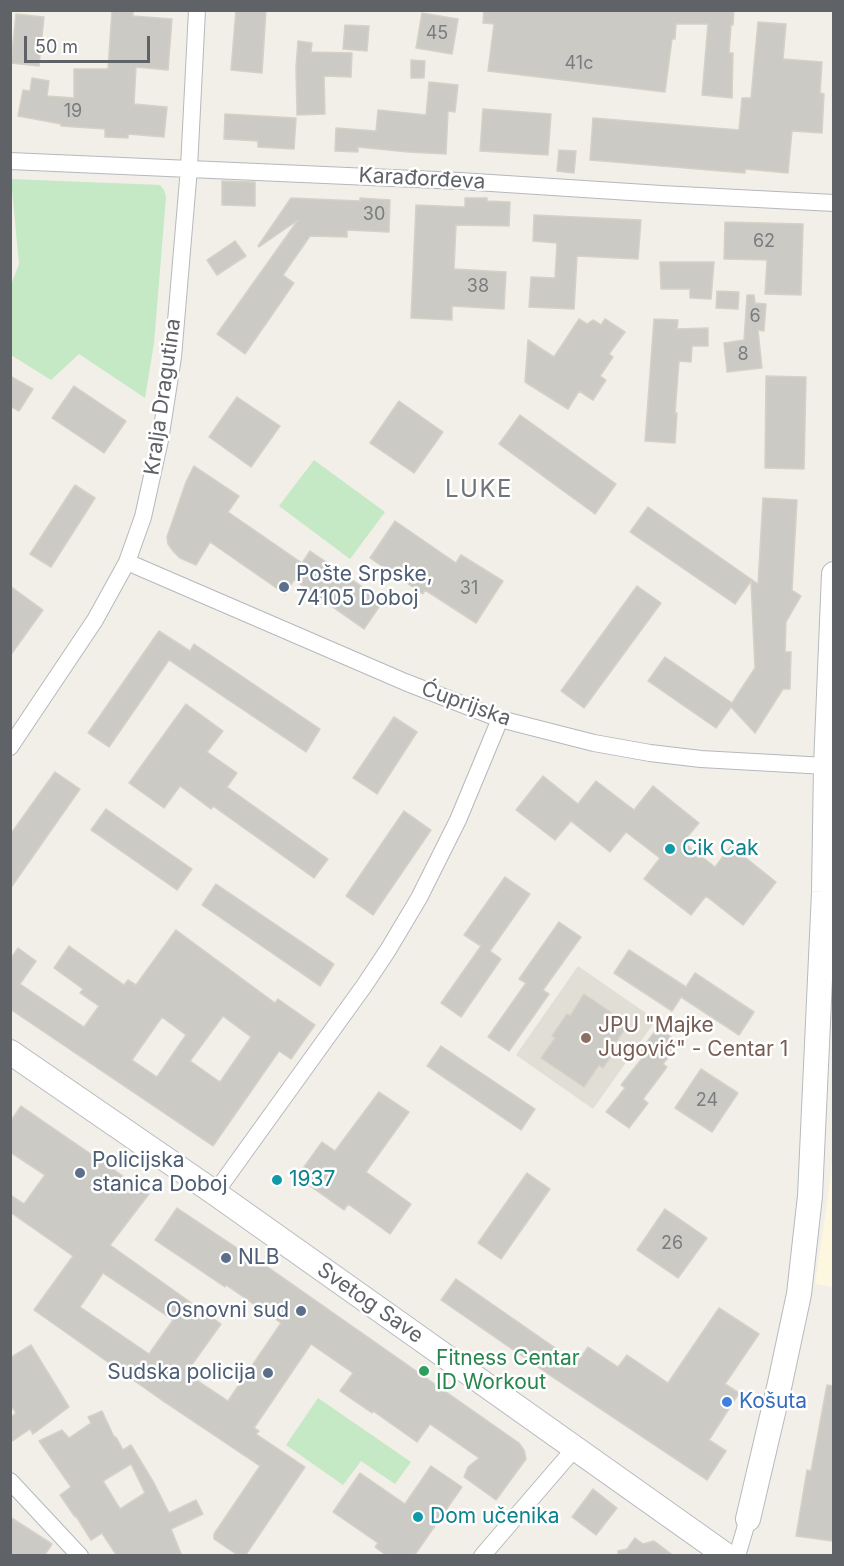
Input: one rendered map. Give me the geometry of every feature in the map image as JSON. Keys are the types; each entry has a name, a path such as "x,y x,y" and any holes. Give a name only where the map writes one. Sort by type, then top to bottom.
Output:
{"street":[{"name":"Kralja Dragutina","path":"10,747 95,620 127,562 143,517 160,440 172,357 189,168 197,10"},
{"name":"Karađorđeva","path":"10,161 460,181 834,203"},
{"name":"Ćuprijska","path":"127,562 405,682 500,719 594,743 650,753 701,759 826,766"},
{"path":"738,1556 799,1294 810,1197 824,892 826,766 834,574"},
{"path":"215,1193 388,950 419,898 458,820 500,719"},
{"name":"Svetog Save","path":"10,1052 215,1193 728,1556"},
{"path":"482,1556 575,1448"},
{"path":"10,1481 80,1556"}],"shaded area":[{"name":"JPU \"Majke Jugović\" - Centar 1","path":"578,966 656,1020 593,1109 516,1055"},
{"path":"833,1152 833,1287 815,1284"}],"green space":[{"path":"11,179 160,185 164,190 166,197 154,343 145,398 79,354 51,380 11,355 11,285 19,264"},
{"path":"314,460 385,512 350,559 279,506"},
{"path":"318,1398 411,1462 395,1484 361,1461 343,1485 286,1445"}],"building":[{"path":"112,10 133,10 133,16 172,19 168,70 136,67 134,104 167,107 164,137 128,134 128,138 105,137 105,129 61,126 61,124 18,116 23,90 30,91 32,78 49,81 47,96 74,98 74,69 108,69"},
{"path":"236,10 266,10 262,73 231,70"},
{"path":"484,10 734,10 729,53 733,53 732,98 702,95 708,24 676,24 665,92 488,71 494,24 483,23"},
{"path":"422,13 458,19 452,54 416,48"},
{"path":"16,14 44,17 39,66 11,63"},
{"path":"758,22 786,24 783,59 822,62 820,93 824,94 822,133 792,131 788,173 745,169 745,173 590,160 593,118 739,130 742,98 751,98"},
{"path":"345,25 369,26 367,51 343,49"},
{"path":"298,41 312,43 311,52 352,53 351,77 324,76 325,114 297,115"},
{"path":"411,60 425,61 424,78 411,78"},
{"path":"429,82 458,85 455,112 448,111 446,154 358,147 358,152 335,151 336,128 376,131 378,110 426,115"},
{"path":"483,109 551,114 548,155 480,151"},
{"path":"225,114 296,118 294,149 258,147 258,141 224,139"},
{"path":"559,150 576,151 574,173 557,171"},
{"path":"222,181 255,182 255,206 222,205"},
{"path":"291,198 390,200 389,232 347,230 347,237 310,236 283,275 294,283 245,354 217,334 298,220 258,246"},
{"path":"465,198 487,198 487,201 510,202 509,226 456,225 454,269 506,272 504,309 452,306 452,320 411,318 416,205 465,207"},
{"path":"534,215 641,220 638,259 577,256 574,309 529,307 531,277 555,278 557,243 533,241"},
{"path":"725,222 803,224 801,295 765,294 767,260 724,259"},
{"path":"235,241 246,256 217,275 207,260"},
{"path":"660,262 714,262 711,299 690,298 690,289 661,289"},
{"path":"717,291 739,292 738,309 716,308"},
{"path":"747,295 754,295 755,303 766,304 764,331 758,330 762,368 727,372 724,343 744,340"},
{"path":"579,319 587,324 593,320 601,325 605,319 625,332 609,354 613,357 600,376 606,380 593,400 579,391 568,409 525,382 528,340 554,357"},
{"path":"654,319 678,320 677,329 708,328 708,346 692,346 691,362 679,361 675,443 645,441"},
{"path":"10,376 33,389 19,411 10,406"},
{"path":"766,376 806,377 804,469 765,468"},
{"path":"74,386 126,421 104,453 52,418"},
{"path":"237,397 280,426 251,467 209,437"},
{"path":"399,401 443,432 414,473 370,443"},
{"path":"520,415 616,484 595,514 499,444"},
{"path":"194,466 239,496 228,512 302,563 310,551 383,601 364,629 294,580 285,594 210,542 196,565 180,558 168,544 167,537"},
{"path":"75,485 95,498 51,567 30,554"},
{"path":"763,498 797,500 792,590 801,596 786,622 785,652 791,652 790,689 783,689 755,733 731,707 716,728 648,681 665,657 732,703 755,668 751,581 735,604 630,532 648,507 758,584"},
{"path":"395,521 456,563 461,555 503,581 476,623 425,590 423,594 370,558"},
{"path":"10,586 43,610 10,656"},
{"path":"637,586 661,603 584,708 561,691"},
{"path":"159,631 190,651 194,644 320,729 306,752 169,660 109,747 88,733"},
{"path":"186,704 223,731 207,752 237,773 227,787 328,859 314,878 213,806 211,809 180,786 164,808 129,783"},
{"path":"394,717 417,732 377,794 353,778"},
{"path":"55,772 80,789 10,889 10,835"},
{"name":"Cik Cak","path":"543,776 578,804 596,781 634,810 653,786 699,823 683,842 715,867 731,846 776,882 743,925 706,896 691,915 644,879 660,858 626,832 610,852 571,821 555,840 516,810"},
{"path":"106,809 192,869 177,890 91,830"},
{"path":"404,811 431,830 373,915 346,896"},
{"path":"505,877 530,894 490,951 501,959 461,1017 441,1003 481,946 464,935"},
{"path":"216,884 334,964 320,986 202,905"},
{"path":"559,922 581,937 543,990 549,994 509,1051 488,1037 526,983 519,979"},
{"path":"176,930 275,1003 278,999 315,1025 291,1059 279,1051 213,1146 10,1009 10,960 18,948 36,961 20,984 84,1027 99,1006 80,993 83,989 54,968 69,946 124,985 128,980 136,985","holes":["223,1016 251,1037 220,1082 190,1061","162,1017 186,1035 157,1077 132,1060"]},
{"path":"629,950 686,987 695,973 754,1012 739,1035 681,997 672,1011 614,973"},
{"path":"584,994 628,1024 616,1042 619,1044 603,1068 599,1065 584,1087 541,1058 555,1038 552,1036 567,1014 570,1016"},
{"path":"658,1027 679,1043 663,1064 667,1067 643,1099 648,1103 629,1128 606,1112 625,1088 621,1085 643,1057 638,1054"},
{"path":"441,1046 535,1109 521,1130 427,1066"},
{"path":"701,1069 738,1093 712,1132 675,1108"},
{"path":"379,1092 409,1112 366,1172 411,1204 390,1234 348,1204 344,1210 310,1186 314,1181 301,1171 322,1142 335,1151"},
{"path":"21,1106 149,1194 110,1245 221,1324 186,1373 228,1401 281,1323 155,1240 177,1208 262,1263 519,1443 526,1459 496,1500 464,1477 468,1467 479,1458 430,1424 417,1442 373,1411 372,1413 340,1391 353,1373 311,1344 254,1428 259,1431 256,1434 305,1467 245,1556 239,1556 214,1539 214,1534 260,1466 34,1310 73,1256 10,1212 10,1195 24,1204 45,1175 10,1152 10,1122","holes":["103,1273 173,1320 149,1354 80,1307"]},
{"path":"527,1173 550,1189 501,1259 478,1243"},
{"path":"665,1209 707,1238 678,1278 637,1250"},
{"path":"456,1279 577,1363 588,1347 618,1367 627,1355 668,1383 719,1308 759,1334 725,1384 739,1393 709,1440 726,1451 707,1480 441,1300"},
{"path":"31,1345 69,1407 33,1434 30,1429 11,1442 11,1417 16,1413 10,1404 10,1358"},
{"path":"827,1385 834,1386 834,1529 832,1541 796,1536 807,1470 811,1471"},
{"path":"102,1411 123,1450 131,1445 169,1513 196,1500 203,1514 171,1529 182,1556 117,1556 102,1533 91,1540 60,1495 71,1487 39,1441 62,1430 69,1438 91,1423 88,1417","holes":["131,1464 145,1493 120,1509 103,1481"]},
{"path":"431,1466 462,1487 414,1556 387,1556 375,1547 378,1543 333,1512 360,1473 405,1504"},
{"path":"593,1489 617,1508 596,1535 572,1517"},
{"path":"10,1517 52,1544 44,1556 10,1556"},
{"path":"635,1538 643,1544 654,1541 674,1556 618,1556 618,1551 627,1549"}],"place":[{"name":"Pošte Srpske, 74105 Doboj","path":"284,587"},
{"name":"Cik Cak","path":"670,849"},
{"name":"JPU \"Majke Jugović\" - Centar 1","path":"586,1038"},
{"name":"Policijska stanica Doboj","path":"80,1173"},
{"name":"1937","path":"277,1180"},
{"name":"NLB","path":"226,1258"},
{"name":"Osnovni sud","path":"301,1311"},
{"name":"Fitness Centar ID Workout","path":"424,1371"},
{"name":"Sudska policija","path":"268,1373"},
{"name":"Košuta","path":"727,1402"},
{"name":"Dom učenika","path":"418,1517"}],"district":[{"name":"LUKE","path":"479,490"}]}
